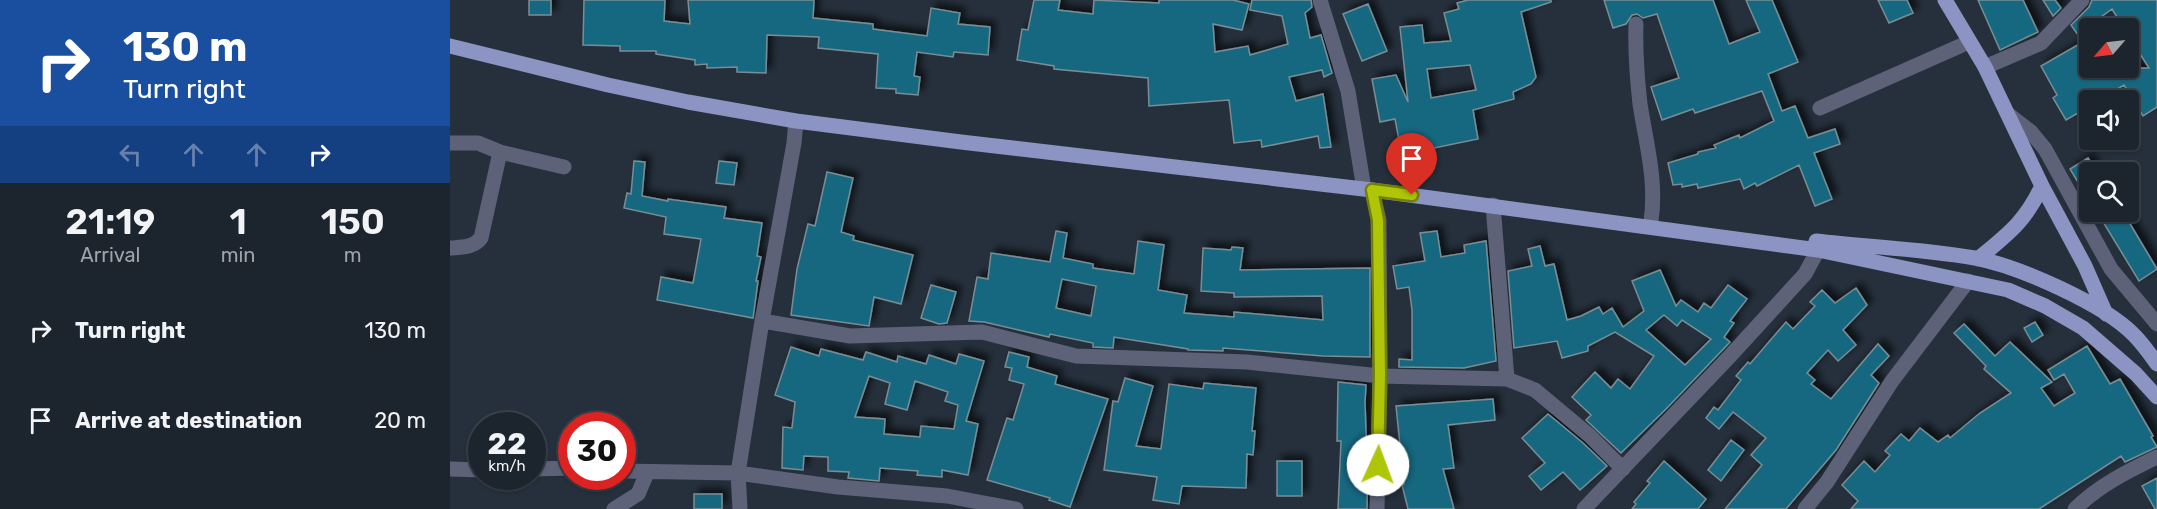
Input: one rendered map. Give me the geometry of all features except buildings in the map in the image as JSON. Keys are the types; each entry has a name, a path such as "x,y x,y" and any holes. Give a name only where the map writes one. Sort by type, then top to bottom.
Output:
{"main road":[{"path":"1945,0 1985,67 2042,186 2085,266 2106,314"},
{"path":"450,38 690,95 796,115 1040,141 1120,156"},
{"path":"450,46 608,85 796,121 1120,156 1978,259 2037,278 2106,314 2134,334 2157,364"},
{"path":"1978,259 2017,226 2030,210 2042,186"},
{"path":"1367,187 1818,250 2008,290 2045,306 2083,328 2136,374 2157,398"}],"street":[{"path":"1320,0 1348,91 1367,187 1378,220 1380,376 1377,509"},
{"path":"1985,67 2041,43 2082,0"},
{"path":"1636,24 1635,62 1650,159 1654,202 1651,221"},
{"path":"1820,108 1969,42"},
{"path":"2009,114 2031,132 2045,148 2111,269 2155,317 2134,334"},
{"path":"740,509 738,472 796,121"},
{"path":"450,143 478,143 500,152 564,167"},
{"path":"450,248 471,246 481,238 500,152"},
{"path":"1493,206 1507,379"},
{"path":"1584,509 1730,357 1805,274 1818,250"},
{"path":"1805,509 1827,482 1892,381 1968,281"},
{"path":"762,321 850,336 982,332 1076,356 1248,362 1380,376 1507,379 1535,390 1590,436 1623,469"},
{"path":"2075,509 2090,495 2157,457"},
{"path":"450,469 468,470"},
{"path":"636,472 738,472 838,487 948,496 1016,509"},
{"path":"614,509 638,494 647,473"}],"route":[{"path":"1378,465 1380,376 1378,220 1372,190 1412,195"}]}
